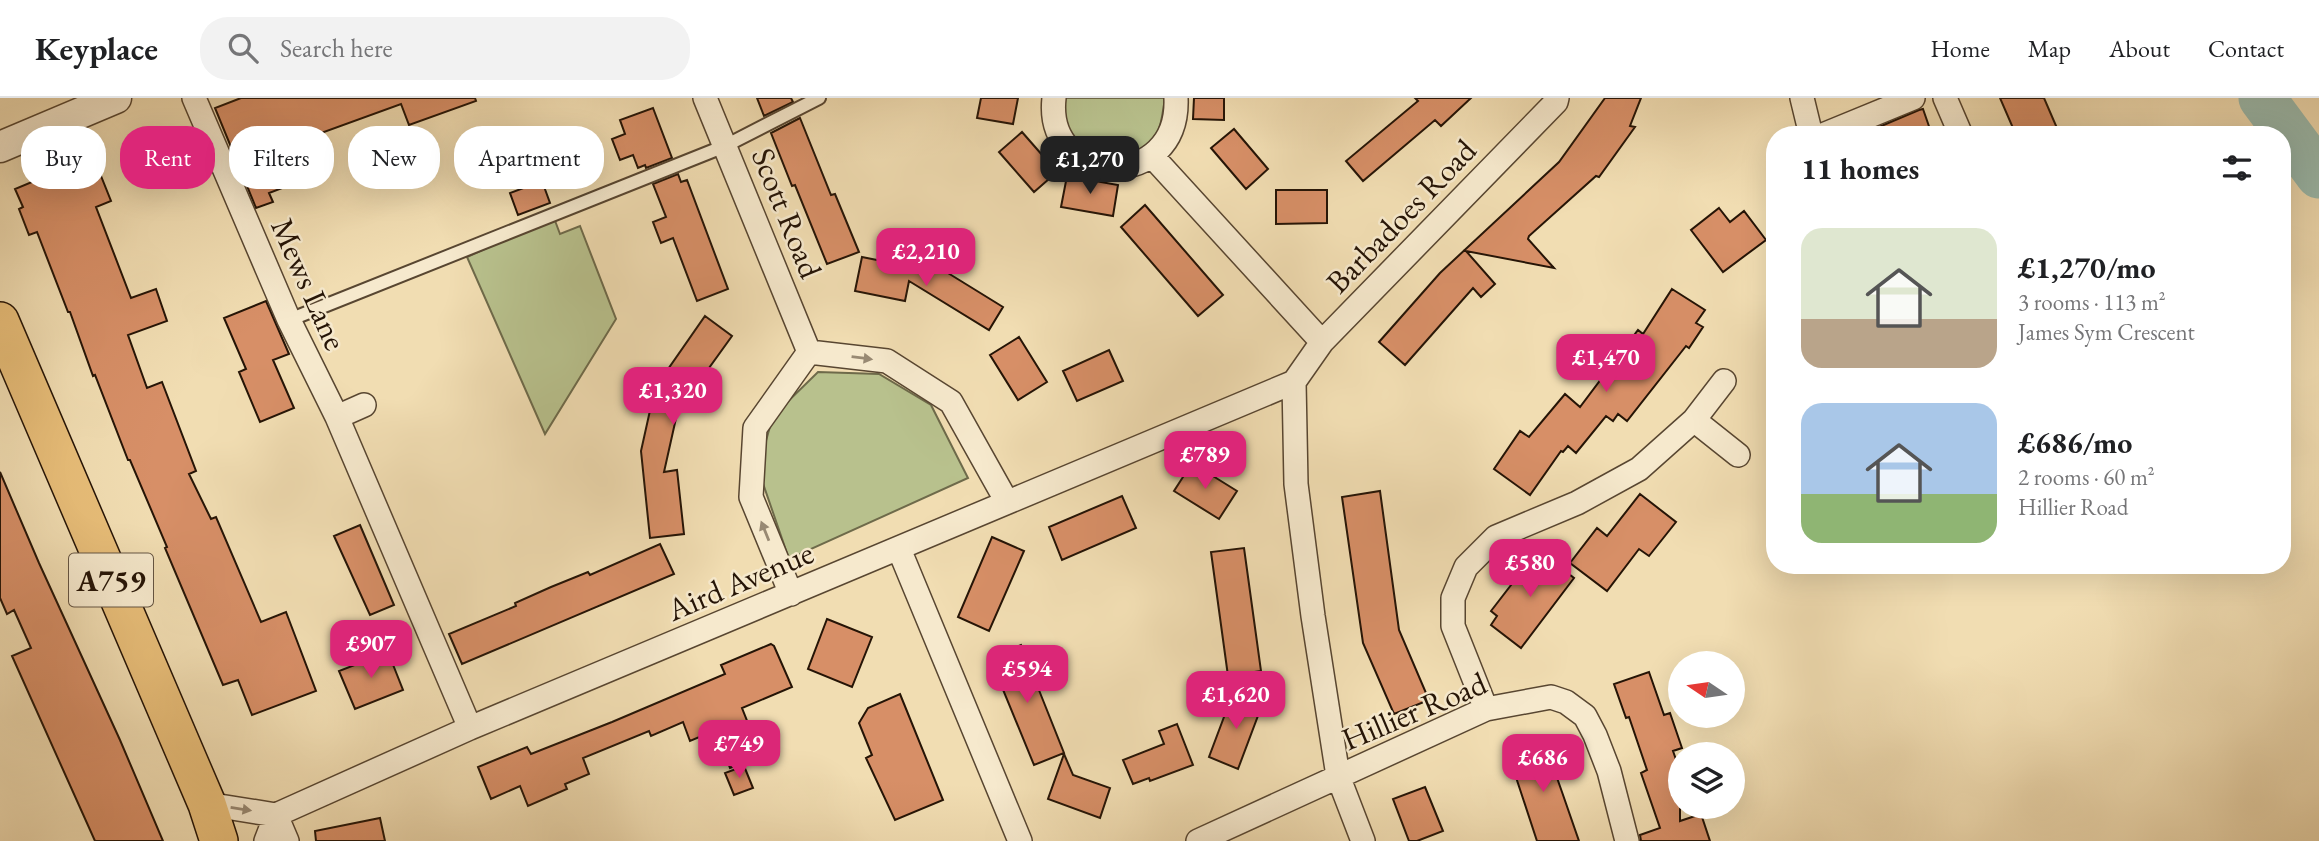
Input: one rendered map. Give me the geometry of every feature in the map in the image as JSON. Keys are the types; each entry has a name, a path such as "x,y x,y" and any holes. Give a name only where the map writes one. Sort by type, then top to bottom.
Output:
{"main road":[{"name":"A759","path":"0,321 207,804 219,841"}],"street":[{"path":"0,146 116,98"},
{"name":"Mews Lane","path":"194,98 289,320 337,417 470,728"},
{"name":"Scott Road","path":"705,98 809,352"},
{"path":"1054,98 1052,112 1058,134 1072,152 1091,164 1114,169 1133,166 1152,156 1167,139 1176,114 1176,98"},
{"name":"Barbadoes Road","path":"1294,382 1322,342 1557,98"},
{"path":"1802,98 1809,126"},
{"path":"1845,126 1913,98"},
{"path":"1945,98 1957,126"},
{"path":"1152,156 1322,342"},
{"path":"791,594 751,497 754,428 809,352 887,361 951,402 1007,502"},
{"path":"1486,709 1453,626 1453,598 1466,567 1496,537 1577,503 1639,469 1694,420 1724,381"},
{"path":"1294,382 1296,484 1313,616 1338,776 1363,841"},
{"name":"Aird Avenue","path":"276,815 470,728 1294,382"},
{"path":"337,417 364,405"},
{"path":"1694,420 1738,455"},
{"path":"899,549 1020,841"},
{"name":"Hillier Road","path":"1198,841 1486,709 1550,697 1566,702 1585,716 1609,771 1627,841"},
{"path":"207,804 276,815"},
{"path":"266,841 276,815"},
{"path":"276,815 287,841"}],"lane":[{"path":"289,320 725,146 819,98"}],"green space":[{"path":"1063,98 1165,99 1158,131 1149,143 1137,151 1110,156 1096,154 1073,138 1065,122"},
{"path":"554,218 560,234 580,226 616,319 545,434 467,257"},
{"path":"818,372 879,374 931,405 968,478 789,559 758,469 773,416"}],"building":[{"path":"241,98 475,98 476,101 409,125 401,104 334,128 334,126 229,126 229,142 215,108"},
{"path":"757,98 791,98 793,102 764,116"},
{"path":"981,98 1018,98 1013,124 977,118"},
{"path":"1194,98 1224,98 1224,120 1193,119"},
{"path":"1415,98 1471,98 1441,126 1435,120 1363,181 1346,161 1418,101"},
{"path":"1605,98 1641,98 1630,126 1635,127 1599,177 1596,176 1529,236 1528,239 1554,268 1466,251 1495,284 1481,297 1473,288 1405,365 1379,342 1440,273 1559,162"},
{"path":"2000,98 2044,98 2056,126 2012,126"},
{"path":"653,108 672,158 646,168 645,165 638,168 633,155 620,160 612,139 625,134 620,120"},
{"path":"1923,109 1929,126 1881,126"},
{"path":"800,118 831,195 835,194 859,252 827,264 771,133"},
{"path":"1234,129 1268,169 1246,189 1211,148"},
{"path":"1022,132 1057,172 1034,192 999,152"},
{"path":"678,174 681,182 687,180 728,289 697,301 673,238 661,243 653,222 666,217 653,184"},
{"path":"1067,176 1118,185 1113,216 1061,207"},
{"path":"21,187 21,189 106,188 111,201 96,207 131,298 156,289 167,321 128,335 147,388 162,382 196,471 189,474 211,519 216,517 261,622 286,612 316,691 252,715 238,680 223,685 95,375 93,376 37,232 29,235 19,209 23,207 15,189"},
{"path":"248,189 280,189 269,193 273,202 256,208"},
{"path":"521,189 545,189 550,203 518,215 510,193"},
{"path":"1276,190 1327,190 1327,223 1276,224"},
{"path":"1145,205 1223,295 1198,316 1121,227"},
{"path":"1719,208 1730,222 1744,211 1766,240 1723,272 1691,230"},
{"path":"862,257 912,267 911,273 922,257 1003,307 989,330 909,281 905,301 855,291"},
{"path":"1672,289 1705,310 1696,323 1703,327 1689,348 1686,346 1627,421 1618,414 1613,421 1606,416 1576,453 1568,446 1561,451 1530,495 1494,469 1520,431 1529,437 1565,394 1580,407 1638,330 1643,334"},
{"path":"266,301 289,354 273,360 294,408 260,422 239,372 246,369 224,318"},
{"path":"705,316 732,336 701,379 687,369 664,472 677,470 684,534 650,538 641,451 651,406 643,404 649,379 659,382"},
{"path":"1019,337 1047,382 1018,400 990,355"},
{"path":"1109,350 1123,381 1077,401 1063,371"},
{"path":"1192,463 1237,491 1219,519 1174,491"},
{"path":"0,472 163,841 95,841 12,656 31,648 14,610 7,614 0,598"},
{"path":"1380,491 1399,630 1429,700 1394,714 1363,643 1342,497"},
{"path":"1640,494 1676,522 1649,556 1639,549 1607,591 1570,563 1597,528 1607,536"},
{"path":"1122,496 1136,528 1062,560 1049,527"},
{"path":"360,525 394,605 370,615 334,536"},
{"path":"992,537 1024,551 989,631 958,617"},
{"path":"660,544 674,574 462,664 449,634 516,606 515,603 551,587 588,572 590,575"},
{"path":"1244,548 1261,671 1228,676 1211,552"},
{"path":"1538,550 1574,578 1521,648 1491,625 1497,616 1491,611"},
{"path":"827,619 872,637 852,687 808,669"},
{"path":"771,644 792,687 742,708 761,756 730,768 716,730 690,741 683,722 651,736 649,731 583,758 589,774 565,784 567,789 528,806 520,786 491,799 478,767 527,747 531,754 612,722 725,674 721,665"},
{"path":"1021,645 1064,753 1034,765 990,658"},
{"path":"388,652 403,690 355,709 339,671"},
{"path":"1649,672 1664,715 1668,714 1668,728 1675,728 1680,742 1668,742 1668,819 1703,819 1710,841 1641,841 1640,835 1660,828 1641,773 1647,770 1629,717 1626,718 1614,684"},
{"path":"1233,693 1262,705 1238,769 1209,757"},
{"path":"900,694 943,800 895,820 866,758 872,755 859,723 868,708"},
{"path":"1177,724 1193,765 1150,781 1149,778 1133,784 1123,760 1164,744 1159,731"},
{"path":"1544,741 1579,841 1537,841 1508,753"},
{"path":"1064,754 1073,775 1110,788 1100,818 1048,799"},
{"path":"744,766 753,788 734,795 725,773"},
{"path":"1425,787 1443,831 1417,841 1409,841 1393,799"},
{"path":"380,818 385,841 316,841 315,831"}],"waterway":[{"path":"2262,98 2283,126"},
{"path":"2291,137 2319,175"}]}
